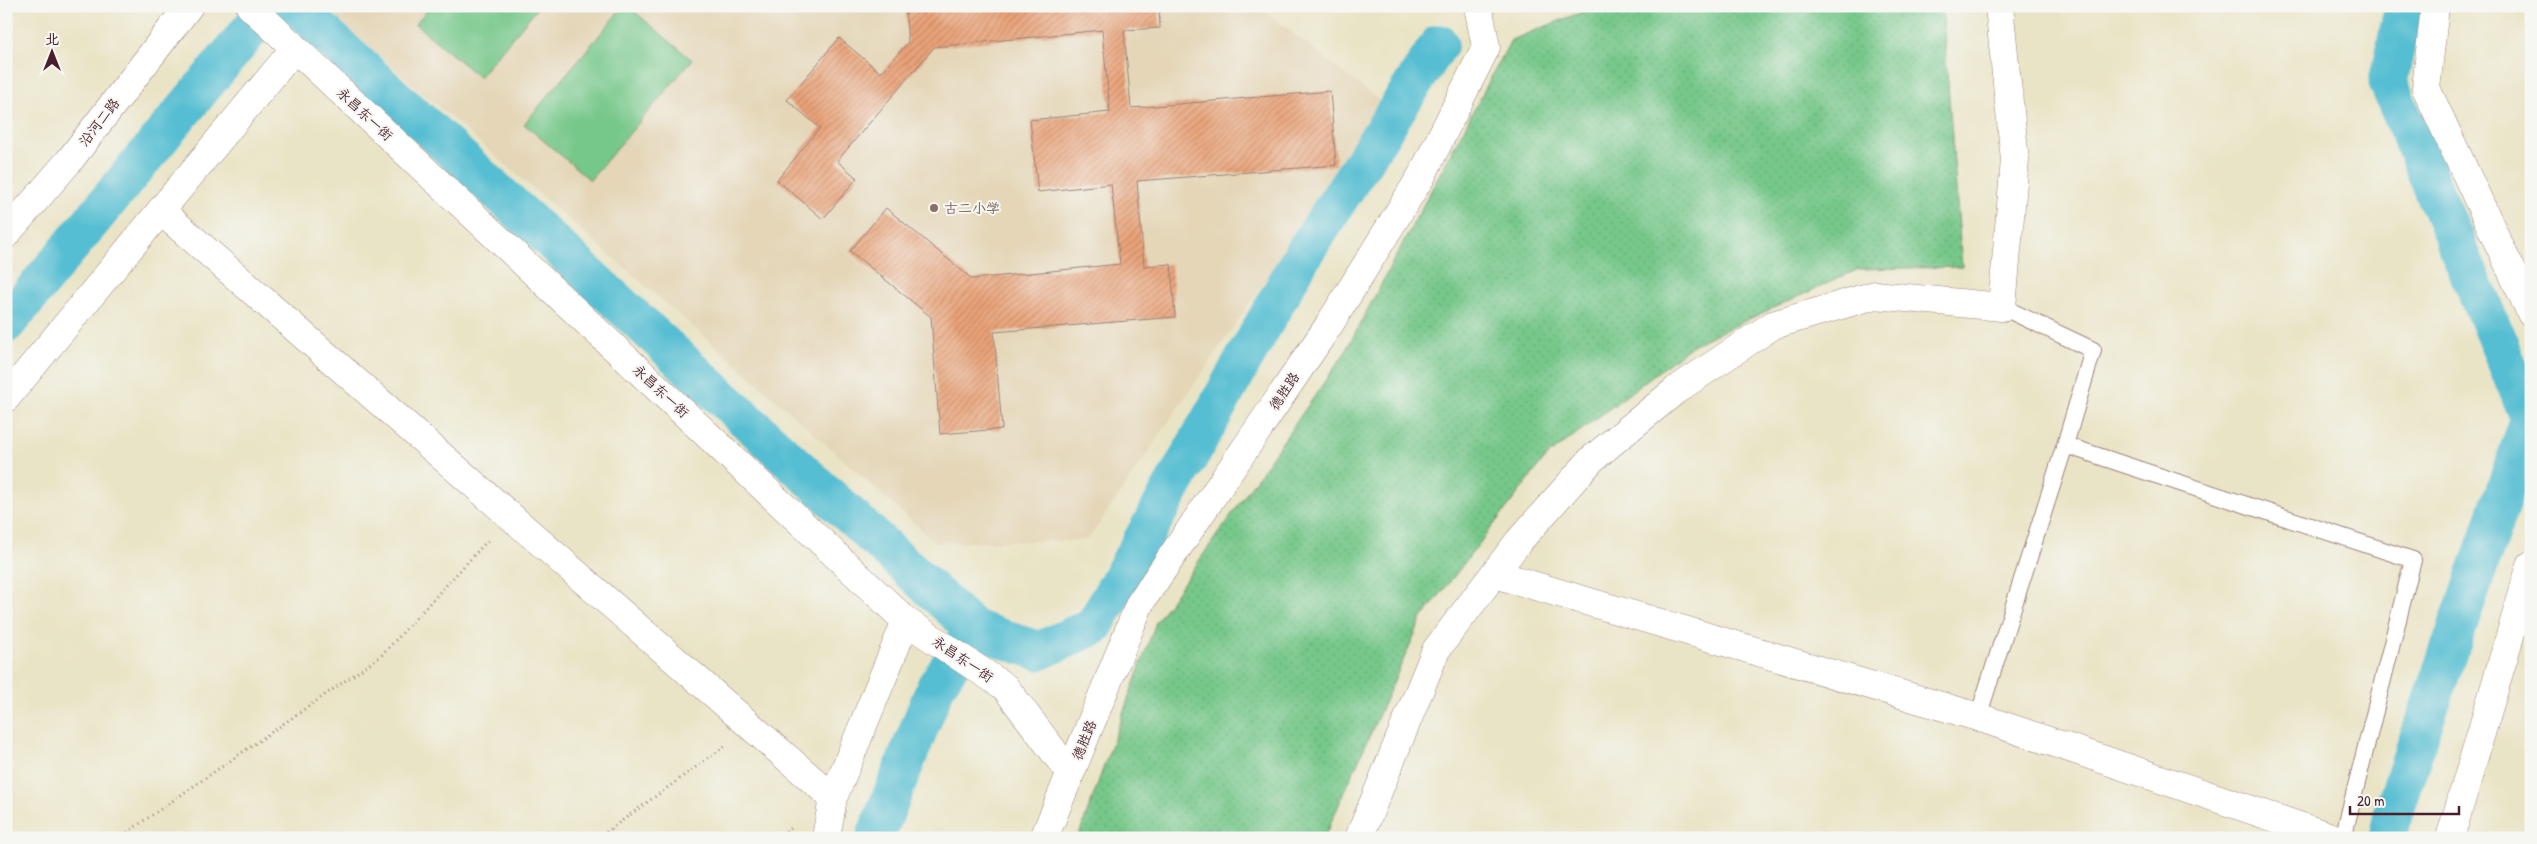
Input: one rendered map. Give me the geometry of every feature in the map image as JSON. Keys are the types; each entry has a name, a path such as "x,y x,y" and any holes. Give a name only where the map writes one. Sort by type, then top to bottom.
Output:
{"street":[{"name":"沿河二路","path":"6,234 69,161 189,6"},
{"name":"永昌东一街","path":"250,6 906,621 1005,687 1070,773"},
{"name":"德胜路","path":"1044,838 1140,602 1323,332 1422,175 1486,47 1478,6"},
{"path":"2436,6 2426,88 2531,313"},
{"path":"1359,838 1436,650 1519,541 1592,459 1676,390 1773,324 1875,295 2002,307 2015,160 2001,7"},
{"path":"6,398 295,48"},
{"path":"161,211 833,798"},
{"path":"2450,838 2531,566"},
{"path":"1495,574 1978,717 2334,838"},
{"path":"826,838 833,798 906,621"}],"lane":[{"path":"1978,717 2065,445 2093,350 2002,307"},
{"path":"2065,445 2413,560 2344,838"}],"path":[{"path":"119,838 381,656 510,516"},
{"path":"598,838 751,726"}],"shaded area":[{"name":"古二小学","path":"322,6 1258,6 1385,105 1088,540 936,543 752,378"}],"green space":[{"path":"431,6 539,6 479,77 415,24"},
{"path":"624,6 628,6 692,60 590,180 524,124"},
{"path":"1597,6 1942,6 1962,267 1859,269 1694,344 1546,457 1422,618 1324,838 1078,838 1156,622 1344,354 1511,40"}],"building":[{"path":"905,6 1159,6 1160,28 1124,30 1131,108 1330,91 1336,165 1137,181 1144,266 1171,264 1175,317 994,332 1002,429 940,434 931,317 850,251 886,208 972,279 1120,264 1111,184 1038,192 1030,120 1110,112 1102,30 934,47 837,161 857,178 823,219 777,180 820,128 787,100 839,38 881,73 908,42"}],"waterway":[{"path":"6,324 270,6"},
{"path":"295,6 974,629 1039,651 1094,626 1302,256 1439,44"},
{"path":"2388,838 2394,809 2530,418 2388,82 2404,6"},
{"path":"875,838 936,686 974,629"}],"place":[{"name":"古二小学","path":"934,208"}]}
